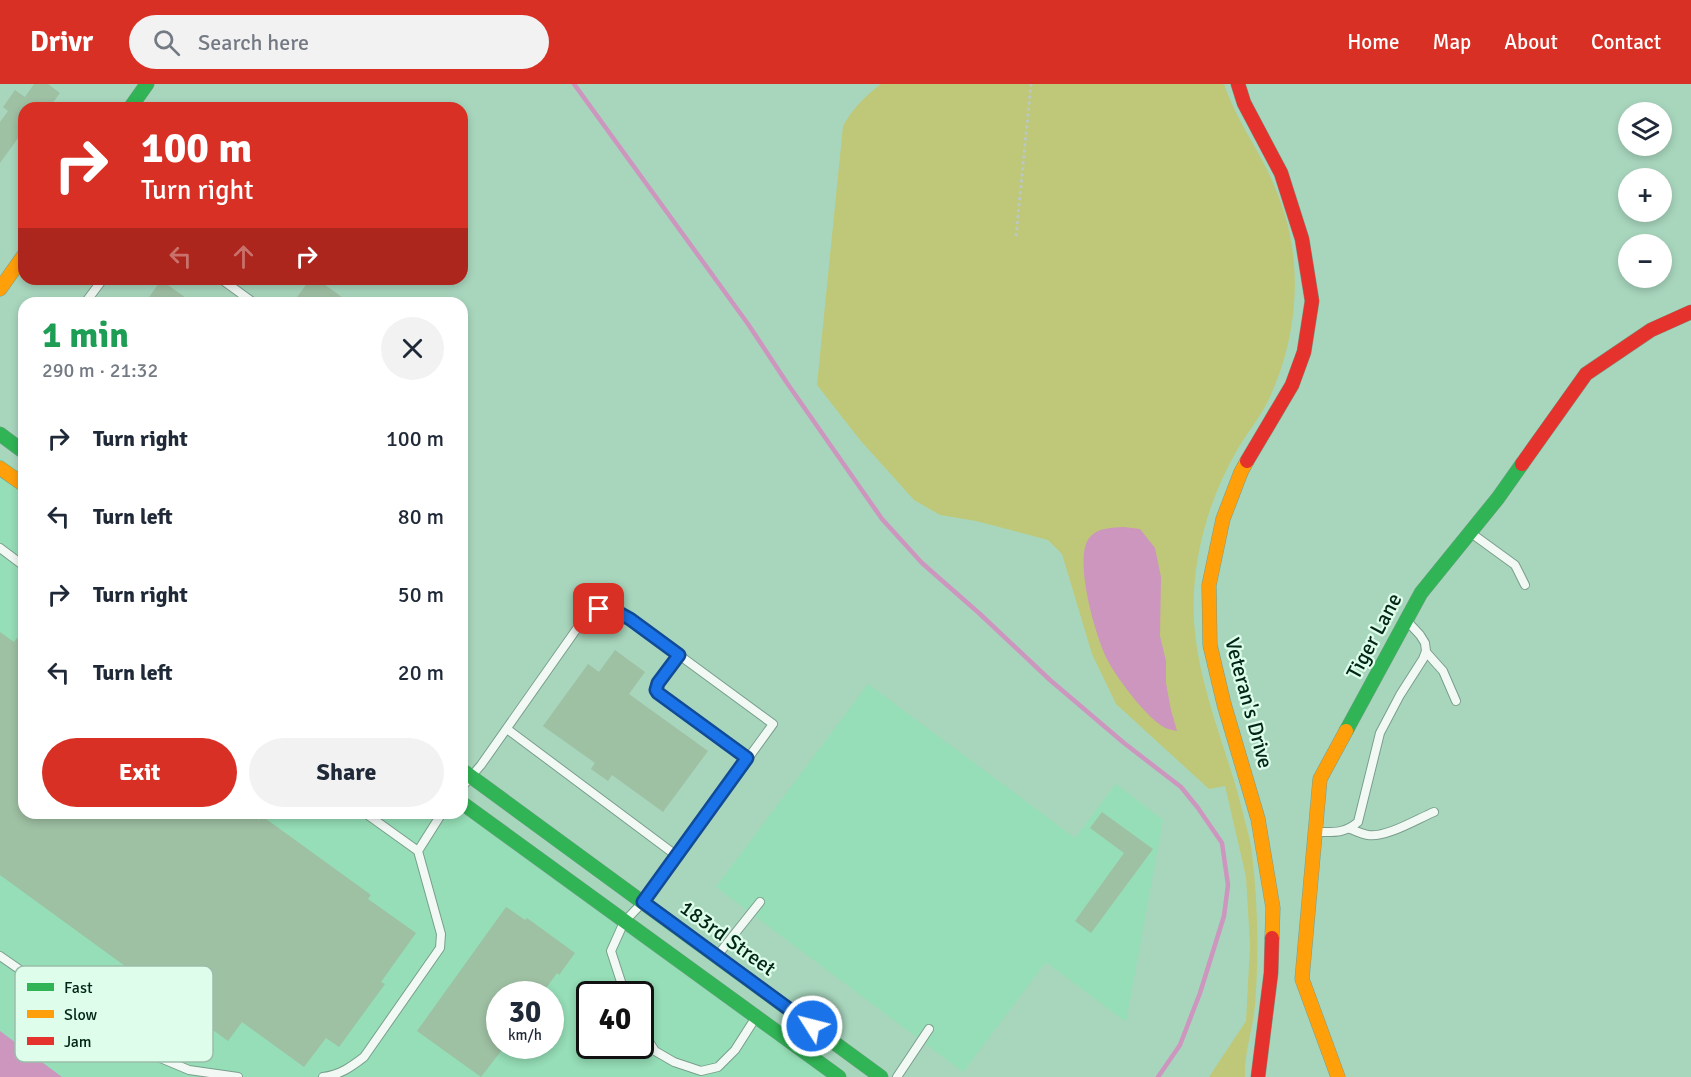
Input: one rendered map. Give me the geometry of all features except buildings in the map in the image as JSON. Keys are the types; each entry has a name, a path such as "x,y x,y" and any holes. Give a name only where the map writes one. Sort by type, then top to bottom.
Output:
{"street":[{"path":"134,102 147,84"},
{"name":"Veteran's Drive","path":"1238,84 1244,103 1281,173 1302,239 1312,301 1304,352 1292,385 1241,472 1223,519 1209,585 1210,645 1224,704 1258,819 1273,908 1271,973 1258,1077"},
{"path":"0,289 18,264"},
{"name":"Tiger Lane","path":"1338,1077 1302,980 1320,779 1421,593 1498,498 1586,374 1651,330 1691,312"},
{"path":"0,434 18,448"},
{"path":"0,468 18,482"},
{"name":"183rd Street","path":"468,780 643,902 881,1077"},
{"path":"468,807 839,1077"}],"lane":[{"path":"229,285 246,297"},
{"path":"1470,533 1515,565 1525,585"},
{"path":"0,548 18,562"},
{"path":"468,774 507,729 585,617 599,609 612,609 630,619 772,724 643,902 624,922 611,951 621,981"},
{"path":"1350,829 1358,822 1380,733 1426,652 1425,643 1407,620"},
{"path":"1426,652 1443,671 1456,701"},
{"path":"679,655 658,683 656,690 747,758"},
{"path":"507,729 677,856"},
{"path":"1315,832 1350,829 1376,836 1434,812"},
{"path":"323,1077 348,1070 364,1057 440,948 441,934 418,851 374,819"},
{"path":"418,851 438,819"},
{"path":"717,956 760,902"},
{"path":"0,956 15,966"},
{"path":"654,1048 674,1062 700,1071 718,1067 735,1050 756,1016"},
{"path":"897,1077 929,1029"},
{"path":"170,1062 189,1070 238,1077"}],"path":[{"path":"1016,236 1031,84"}],"shaded area":[{"path":"881,84 1224,84 1234,109 1266,167 1278,196 1288,226 1294,270 1295,292 1290,336 1278,379 1269,399 1227,468 1213,502 1198,555 1194,591 1194,620 1203,676 1251,844 1256,892 1257,967 1254,1014 1245,1077 1209,1077 1246,1021 1250,945 1246,877 1225,786 1209,789 1116,704 1092,654 1062,554 1048,540 976,521 940,515 914,500 860,440 817,385 843,126 859,103"},
{"path":"0,458 18,471 18,819 468,819 468,817 849,1077 0,1077"},
{"path":"1124,527 1140,529 1155,548 1161,577 1160,636 1166,661 1166,683 1177,731 1168,729 1153,719 1118,678 1103,650 1092,617 1085,579 1085,547 1090,537 1097,531"},
{"path":"868,684 1075,838 1116,784 1163,820 1126,1022 1046,962 963,1072 716,887"},
{"path":"0,1031 15,1042 15,1062 42,1062 62,1077 0,1077"}],"waterway":[{"path":"574,84 748,324 882,519 922,563 1050,680 1124,743 1181,787 1222,843 1228,885 1224,916 1200,993 1180,1045 1158,1077"}],"traffic: fast":[{"path":"134,102 147,84"},
{"path":"0,434 18,448"},
{"path":"1346,731 1421,593 1498,498 1522,464"},
{"path":"468,774 881,1077"},
{"path":"468,807 839,1077"}],"traffic: slow":[{"path":"0,289 18,264"},
{"path":"1247,461 1223,519 1209,585 1210,645 1224,704 1258,819 1273,908 1272,938"},
{"path":"0,468 18,481"},
{"path":"1338,1077 1302,979 1320,779 1346,731"}],"traffic: jam":[{"path":"1238,84 1244,103 1281,173 1302,239 1312,301 1304,352 1292,385 1247,461"},
{"path":"1522,464 1586,374 1651,330 1691,312"},
{"path":"1258,1077 1271,973 1272,938"}],"route":[{"path":"599,609 612,609 630,619 679,655 658,683 656,690 747,758 643,902 812,1026"}]}
